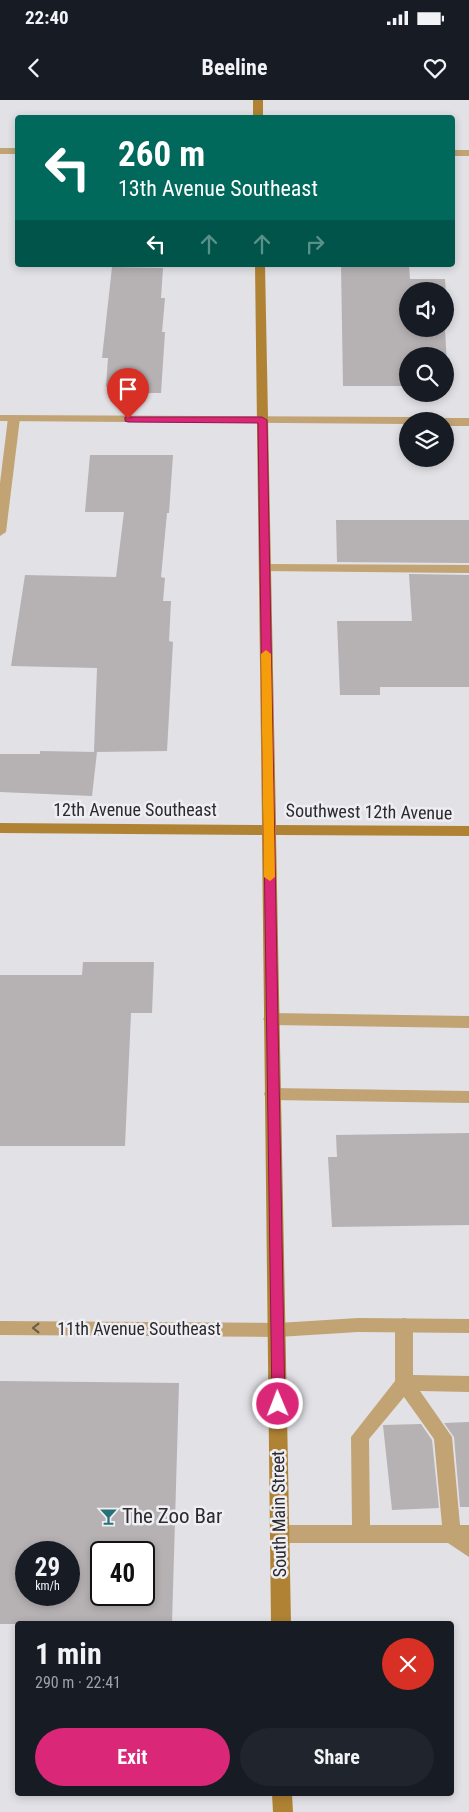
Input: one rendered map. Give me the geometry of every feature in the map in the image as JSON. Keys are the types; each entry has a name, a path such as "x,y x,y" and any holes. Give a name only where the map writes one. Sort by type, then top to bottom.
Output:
{"street":[{"path":"258,100 258,115"},
{"path":"0,151 15,151"},
{"path":"455,153 469,153"},
{"name":"South Main Street","path":"260,267 272,1094 278,1330 281,1621"},
{"path":"0,418 399,421"},
{"path":"0,532 14,418"},
{"path":"454,422 469,422"},
{"path":"265,568 469,569"},
{"name":"12th Avenue Southeast","path":"0,828 269,830"},
{"name":"Southwest 12th Avenue","path":"269,830 469,831"},
{"path":"271,1019 469,1022"},
{"path":"272,1094 469,1096"},
{"name":"11th Avenue Southeast","path":"0,1328 278,1330 358,1325 469,1326"},
{"path":"404,1325 404,1383 443,1437 460,1534 469,1548"},
{"path":"404,1383 469,1384"},
{"path":"361,1534 360,1437 404,1383"},
{"path":"280,1534 460,1534"},
{"path":"282,1796 283,1812"}],"building":[{"path":"112,267 163,268 161,298 165,298 162,332 165,332 161,393 132,393 133,387 106,387 108,358 102,358"},
{"path":"341,267 409,267 410,279 445,279 445,282 399,282 399,337 445,337 446,347 399,347 399,386 343,386"},
{"path":"90,455 173,455 169,513 167,513 161,577 165,578 163,601 171,601 169,641 173,642 167,751 94,752 97,668 11,666 25,575 116,577 124,512 85,512"},
{"path":"336,520 469,520 469,563 337,562"},
{"path":"409,574 469,575 469,687 380,687 380,695 340,695 337,621 412,621"},
{"path":"40,751 97,752 92,796 0,792 0,754 40,754"},
{"path":"83,962 154,962 152,1013 131,1013 125,1146 0,1146 0,975 82,975"},
{"path":"469,1133 469,1225 332,1227 328,1157 337,1157 336,1135"},
{"path":"0,1381 179,1383 172,1621 15,1621 15,1624 0,1624"},
{"path":"469,1422 469,1507 460,1507 454,1437 444,1423"},
{"path":"421,1424 432,1440 439,1508 392,1510 383,1425"}],"slow traffic":[{"path":"266,654 270,877"}],"place":[{"name":"The Zoo Bar","path":"108,1516"}],"route":[{"path":"128,419 262,420 278,1404"}]}
